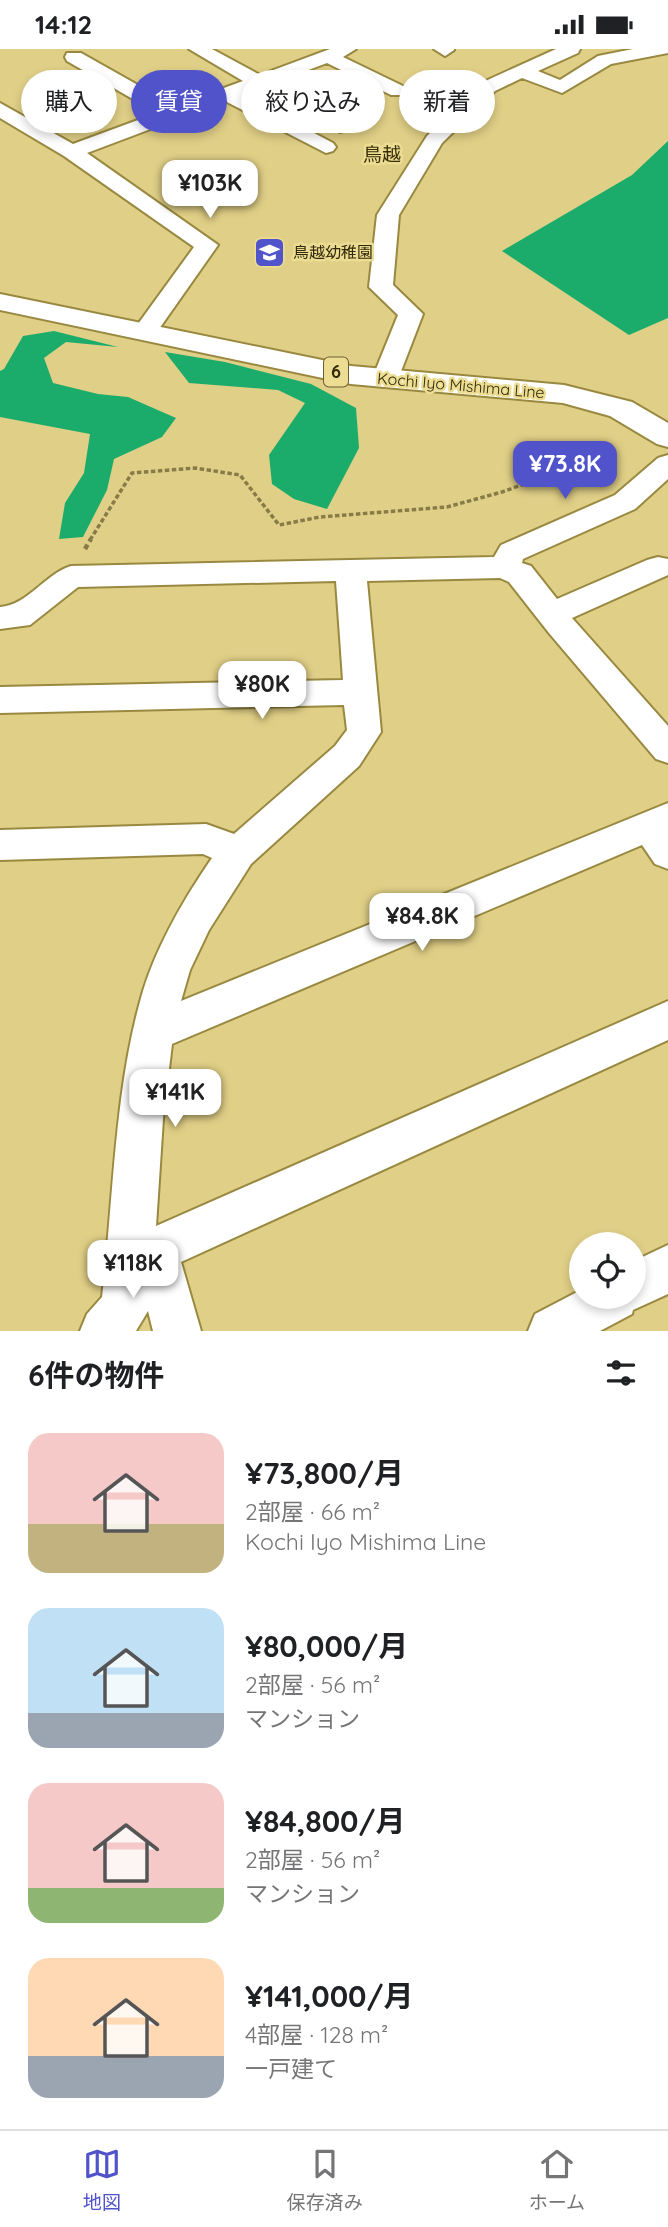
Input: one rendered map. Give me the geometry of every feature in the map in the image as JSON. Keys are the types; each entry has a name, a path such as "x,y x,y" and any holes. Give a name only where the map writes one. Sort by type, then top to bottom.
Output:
{"main road":[{"name":"Kochi Iyo Mishima Line","path":"0,302 317,369 385,379 564,394 621,409 668,437"}],"street":[{"path":"198,49 241,72"},
{"path":"385,379 411,314 381,287 388,215 434,140 488,87 571,49"},
{"path":"523,72 562,87 605,60 662,49"},
{"path":"287,70 340,51 398,91"},
{"path":"74,57 131,90"},
{"path":"227,95 326,147"},
{"path":"0,109 71,152 207,245 145,331"},
{"path":"71,152 131,129"},
{"path":"504,567 512,552 625,502 668,464"},
{"path":"0,618 19,617 71,577 351,573 504,567 520,574 668,748"},
{"path":"553,614 658,567"},
{"path":"104,1331 125,1307 142,1250 149,1058 165,988 191,923 211,888 238,853 347,756 364,732 351,573"},
{"path":"0,700 360,692"},
{"path":"154,1032 662,832"},
{"path":"0,845 206,839 238,853"},
{"path":"142,1250 668,1020"},
{"path":"142,1250 177,1331"},
{"path":"646,1280 668,1268"},
{"path":"552,1331 593,1309"}],"path":[{"path":"71,577 99,524 132,473 195,468 240,475 279,525 320,517 447,506 502,492 546,476 586,475 625,502"}],"green space":[{"path":"668,141 668,318 629,335 502,251 632,175"},
{"path":"54,331 118,347 66,342 44,358 53,383 98,394 128,397 176,418 162,437 114,459 107,490 83,537 59,539 65,503 84,473 90,434 0,417 0,371 4,369 23,336"},
{"path":"165,352 225,362 311,384 356,408 359,448 327,509 294,499 272,484 269,455 305,403 278,390 189,383"}],"place":[{"name":"鳥越幼稚園","path":"270,252"}],"district":[{"name":"鳥越","path":"382,154"}]}
